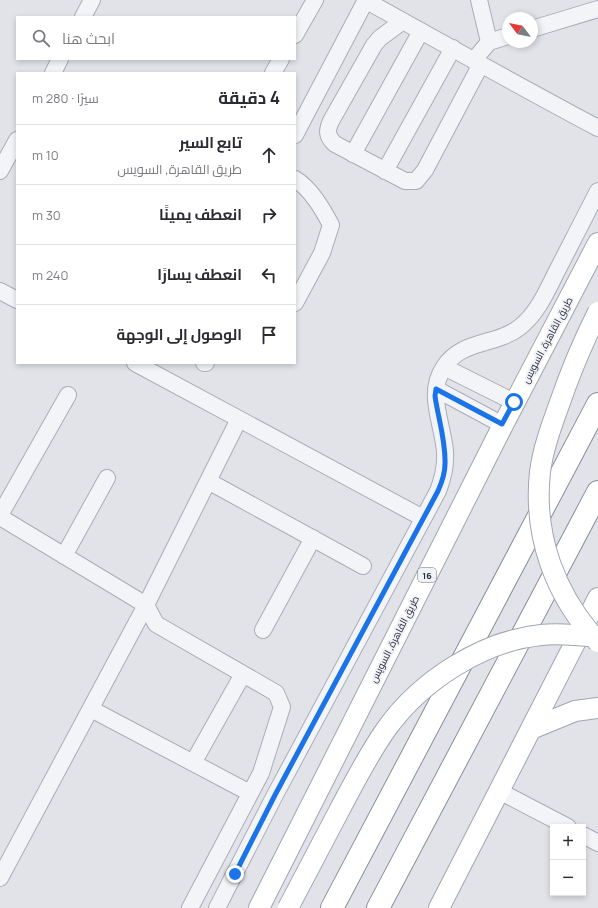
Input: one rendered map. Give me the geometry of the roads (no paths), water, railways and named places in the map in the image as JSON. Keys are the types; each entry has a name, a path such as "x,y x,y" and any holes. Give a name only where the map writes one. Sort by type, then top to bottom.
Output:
{"highway":[{"path":"332,908 598,404"},
{"path":"378,908 598,492"}],"main road":[{"name":"طريق القاهرة, السويس","path":"259,908 502,424 598,243"},
{"path":"598,312 572,368 552,424 540,471 539,490 541,528 550,565 566,599 576,615 598,642"},
{"path":"439,908 598,598"},
{"path":"288,908 364,764 387,728 400,712 429,684 464,661 482,652 521,639 541,635 598,637"},
{"path":"531,729 563,714 598,708"}],"lane":[{"path":"84,16 92,0"},
{"path":"296,33 315,0"},
{"path":"296,133 365,0 478,62 514,84 598,128"},
{"path":"403,21 380,38 374,45 327,129 328,136 331,140 353,154 405,181 416,181 420,177 488,42 479,0"},
{"path":"538,27 598,9"},
{"path":"353,154 421,31"},
{"path":"488,42 502,38"},
{"path":"386,171 453,48"},
{"path":"54,72 60,60"},
{"path":"274,72 280,60"},
{"path":"0,171 16,142"},
{"path":"296,179 322,209 331,224 322,254 296,301"},
{"path":"217,908 278,788 438,491 443,478 445,451 435,396 437,381 444,367 454,355 467,347 509,334 528,321 541,303 598,191"},
{"path":"0,291 16,299"},
{"path":"137,364 423,518"},
{"path":"444,367 514,402"},
{"path":"436,389 502,424"},
{"path":"68,395 0,516 146,605 156,624 276,693 282,707 261,773 190,908"},
{"path":"0,878 146,605 239,419"},
{"path":"64,556 107,478"},
{"path":"208,480 363,566"},
{"path":"263,630 313,538"},
{"path":"193,763 243,674"},
{"path":"91,709 250,793"},
{"path":"499,790 562,824"},
{"path":"586,837 598,843"}]}
